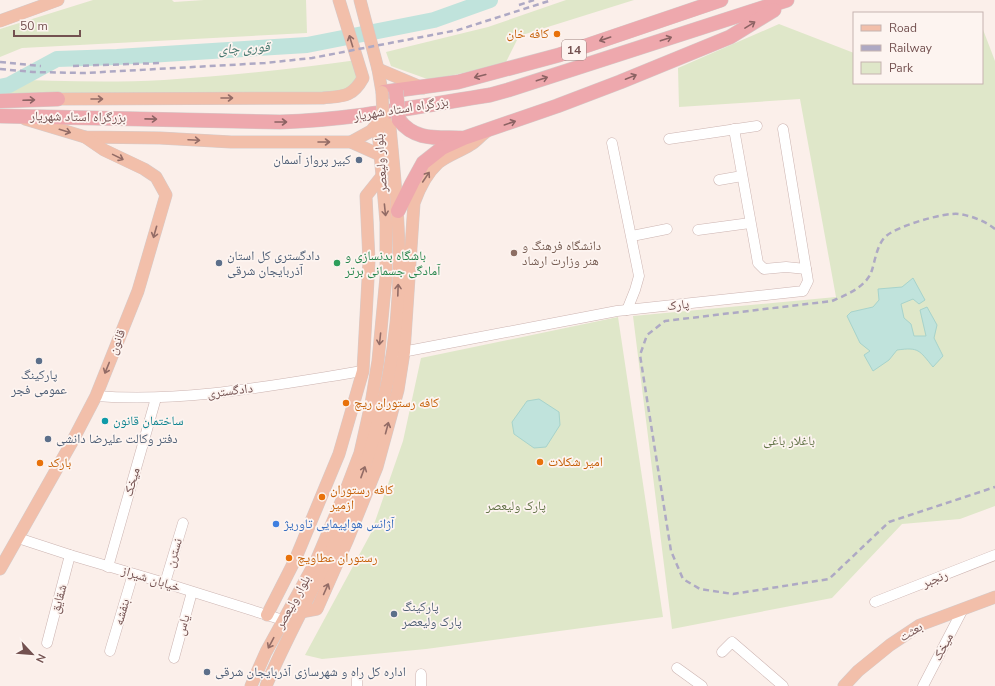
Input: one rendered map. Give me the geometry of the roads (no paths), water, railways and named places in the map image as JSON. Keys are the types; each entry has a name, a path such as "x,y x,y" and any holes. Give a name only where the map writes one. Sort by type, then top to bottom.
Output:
{"highway":[{"name":"بزرگراه استاد شهریار","path":"389,92 458,82 559,54 721,0"},
{"name":"بزرگراه استاد شهریار","path":"0,116 308,122 358,116 508,90 788,0"},
{"path":"398,211 423,163 442,148 464,138 620,82 730,37 788,0"},
{"path":"389,92 399,120 405,128 417,134 427,136 464,138"},
{"name":"بزرگراه استاد شهریار","path":"0,101 58,99"}],"main road":[{"path":"0,21 58,0"},
{"path":"351,142 376,127 383,116 389,92 378,69 360,0"},
{"path":"58,99 323,98 346,95 357,88 363,78 339,2"},
{"path":"378,69 422,88"},
{"path":"14,116 85,137 160,138 231,142 351,142 380,155"},
{"name":"بلوار ولیعصر","path":"251,686 266,652 316,561 360,453 378,361 386,277 386,222 378,130 383,116"},
{"name":"بلوار ولیعصر","path":"266,686 279,655 328,558 354,497 368,456 398,353 398,211 390,127 383,116"},
{"path":"398,353 414,203 428,174 437,164 449,155 472,145 486,131"},
{"name":"قانون","path":"0,569 72,442 96,396 138,291 166,195 156,178 144,169 104,150 85,137"},
{"path":"267,615 295,560 338,454 363,371 369,261 366,196 382,176"},
{"name":"بعثت","path":"844,686 858,671 890,645 920,625 963,608 993,599"}],"street":[{"path":"670,139 757,126"},
{"path":"734,129 758,263 764,270 786,267 806,270"},
{"name":"پارک","path":"398,353 627,310 803,291 808,281 783,129"},
{"path":"612,143 639,276 627,310"},
{"path":"719,180 742,176"},
{"path":"698,230 750,223"},
{"path":"632,236 667,229"},
{"name":"دادگستری","path":"96,396 156,398 230,392 363,371"},
{"name":"میخک","path":"108,566 156,398"},
{"name":"نسترن","path":"165,583 183,523"},
{"name":"خیابان شیراز","path":"18,538 283,620"},
{"name":"شقایق","path":"47,643 70,555"},
{"name":"رنجبر","path":"875,602 995,555"},
{"name":"بنفشه","path":"110,651 133,574"},
{"name":"یاس","path":"174,658 192,592"},
{"name":"میخک","path":"922,686 963,608"},
{"path":"722,652 732,642 783,686"},
{"path":"677,668 702,686"},
{"path":"421,674 421,686"}],"water":[{"path":"913,278 925,300 919,304 913,299 901,304 904,318 911,324 914,336 926,336 920,310 927,307 937,325 934,338 943,356 933,367 918,351 910,349 897,350 889,360 873,371 864,355 870,351 860,343 847,316 851,312 873,307 879,300 878,289 902,287"},
{"path":"539,399 559,412 560,425 546,447 534,448 514,434 512,422 527,401"}],"waterway":[{"name":"قوری چای","path":"0,87 9,85 57,59 117,57 307,45 434,20 490,0"}],"railway":[{"path":"519,5 534,0"},
{"path":"0,69 33,72 85,73 265,63 312,58 458,30 552,0"},
{"path":"0,62 41,66"},
{"path":"73,66 161,63"},
{"path":"995,229 978,219 959,214 942,215 919,221 897,229 884,238 879,246 871,273 868,278 859,287 843,296 832,301 665,321 647,335 640,355 671,551 683,579 700,589 733,594 829,579 889,522 995,487"}],"place":[{"name":"کافه خان","path":"557,34"},
{"name":"کبیر پرواز آسمان","path":"359,160"},
{"name":"دانشگاه فرهنگ و هنر وزارت ارشاد","path":"514,253"},
{"name":"دادگستری کل استان آذربایجان شرقی","path":"219,263"},
{"name":"باشگاه بدنسازی و آمادگی جسمانی برتر","path":"337,263"},
{"name":"پارکینگ عمومی فجر","path":"39,361"},
{"name":"کافه رستوران ریچ","path":"346,403"},
{"name":"ساختمان قانون","path":"105,421"},
{"name":"دفتر وکالت علیرضا دانشی","path":"48,439"},
{"name":"امیر شکلات","path":"540,462"},
{"name":"بارکد","path":"40,463"},
{"name":"کافه رستوران ازمیر","path":"322,497"},
{"name":"آژانس هواپیمایی تاوریژ","path":"276,524"},
{"name":"رستوران عطاویچ","path":"289,558"},
{"name":"پارکینگ پارک ولیعصر","path":"394,614"},
{"name":"اداره کل راه و شهرسازی آذربایجان شرقی","path":"207,672"}],"park label":[{"name":"باغلار باغی","path":"789,441"},
{"name":"پارک ولیعصر","path":"516,506"}]}
